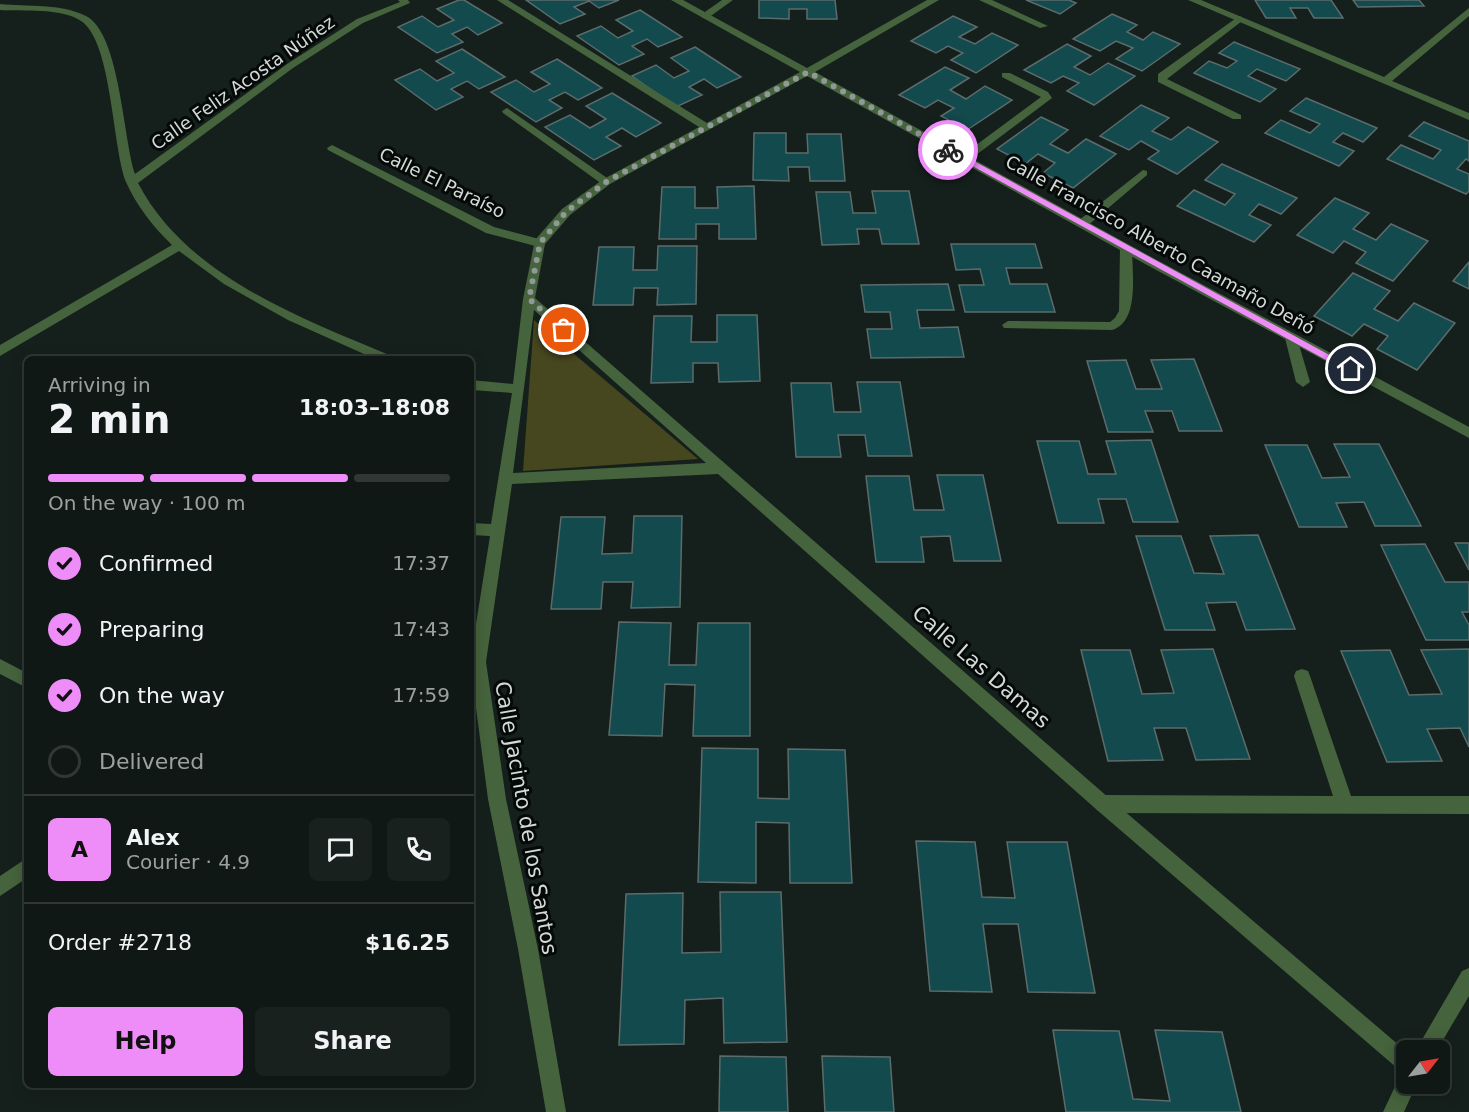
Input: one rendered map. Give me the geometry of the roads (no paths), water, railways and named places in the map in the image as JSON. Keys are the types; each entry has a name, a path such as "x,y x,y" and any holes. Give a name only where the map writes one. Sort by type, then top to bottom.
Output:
{"street":[{"path":"0,6 8,0"},
{"path":"502,0 705,126"},
{"name":"Calle Francisco Alberto Caamaño Deñó","path":"676,0 1082,224 1469,433"},
{"path":"705,16 728,0"},
{"name":"Calle Jacinto de los Santos","path":"556,1112 528,949 497,799 478,662 519,388 529,299 540,243 566,212 606,182 705,126 808,72 934,0"},
{"path":"984,0 1043,26"},
{"path":"1193,0 1469,117"},
{"name":"Calle Feliz Acosta Núñez","path":"132,182 290,66 360,21 407,1"},
{"path":"0,6 70,13 88,20 100,36 107,60 122,147 132,182 154,218 179,246 222,277 310,326 379,356"},
{"path":"1385,81 1469,11"},
{"path":"1238,117 1166,83 1162,80 1162,76 1239,19"},
{"path":"964,159 1047,98 1044,94 1006,75"},
{"path":"507,111 606,182"},
{"name":"Calle El Paraíso","path":"332,148 490,230 540,243"},
{"path":"1082,224 1143,173"},
{"path":"0,351 179,246"},
{"path":"1008,325 1112,326 1120,321 1125,311 1126,248"},
{"name":"Calle Las Damas","path":"529,299 1103,804 1396,1056"},
{"path":"1291,338 1303,382"},
{"path":"474,385 519,388"},
{"path":"506,479 721,468"},
{"path":"474,528 498,530"},
{"path":"0,666 24,679"},
{"path":"1302,676 1345,805"},
{"path":"1103,804 1469,805"},
{"path":"0,887 24,869"},
{"path":"1432,1040 1469,978"},
{"path":"1393,1112 1402,1094"}]}
